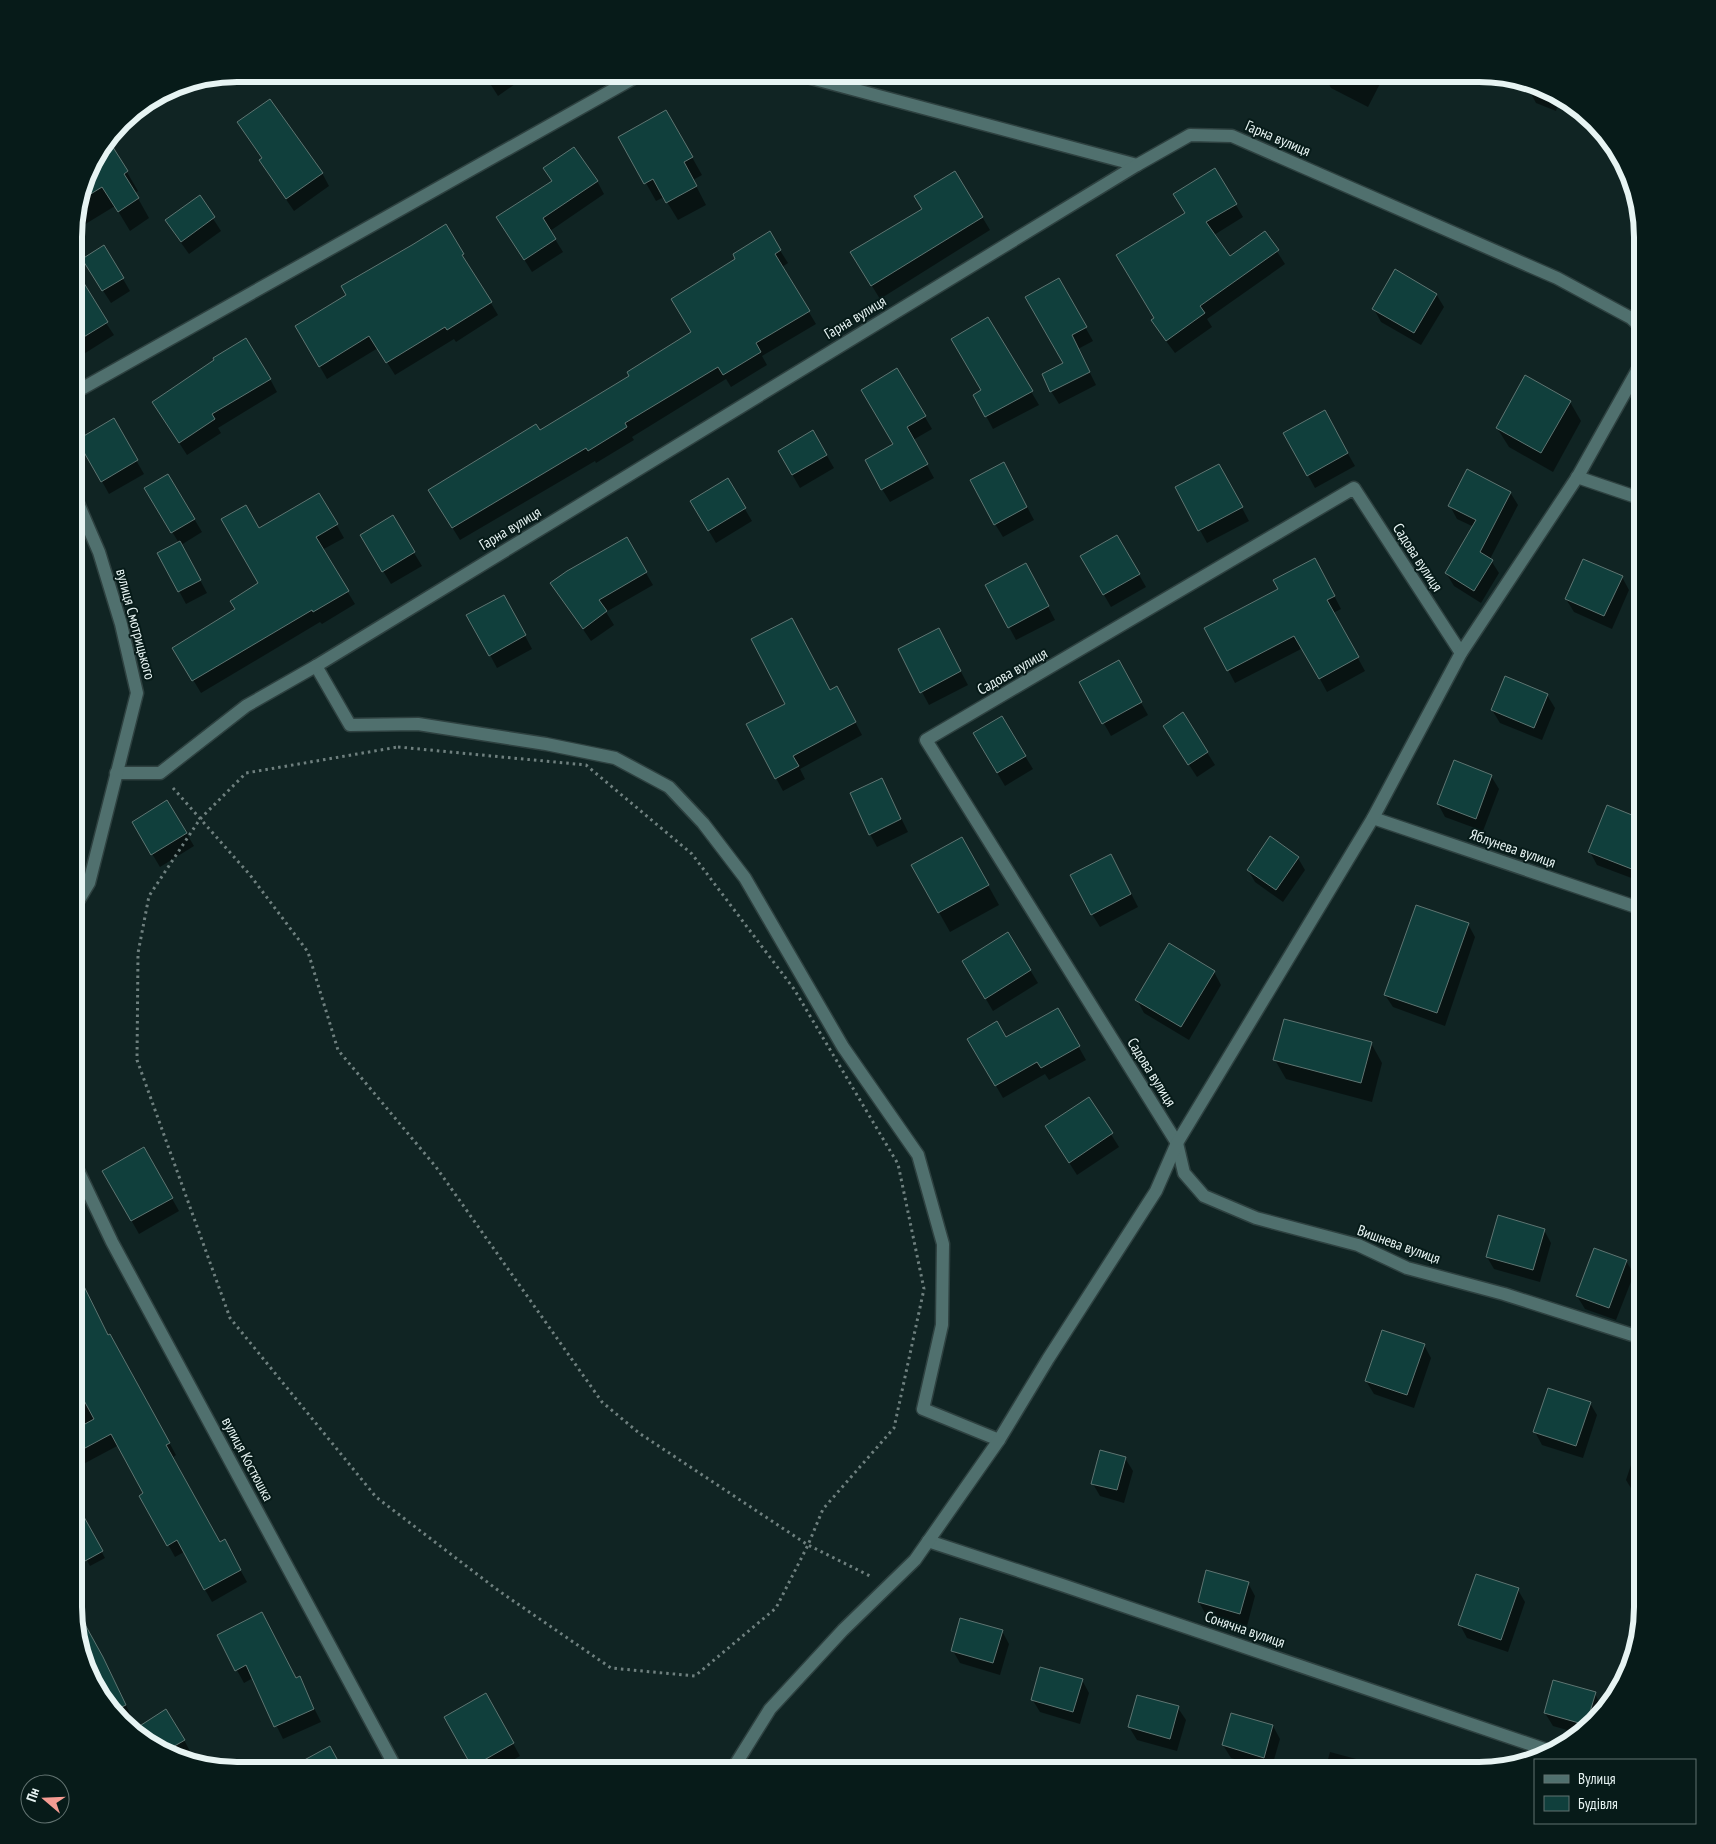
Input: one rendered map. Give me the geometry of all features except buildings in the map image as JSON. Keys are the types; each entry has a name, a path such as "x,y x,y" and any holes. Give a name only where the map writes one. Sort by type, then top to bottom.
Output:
{"street":[{"path":"83,388 625,82"},
{"path":"828,82 1137,165"},
{"name":"Гарна вулиця","path":"160,772 246,706 316,666 1137,165 1190,135 1232,136 1557,278 1634,321"},
{"path":"737,1762 770,1710 843,1630 915,1560 999,1440 1048,1359 1156,1191 1177,1143 1373,818 1460,653 1577,477 1634,376"},
{"path":"1577,477 1634,496"},
{"name":"Садова вулиця","path":"1177,1143 926,740 1354,488 1460,653"},
{"name":"вулиця Смотрицького","path":"83,514 99,552 121,624 138,692 89,883 83,894"},
{"path":"316,666 350,725 418,724 546,744 615,758 669,787 703,823 745,878 842,1046 918,1155 943,1244 942,1325 923,1409 999,1440"},
{"path":"116,773 160,772"},
{"name":"Яблунева вулиця","path":"1373,818 1634,906"},
{"name":"Вишнева вулиця","path":"1177,1143 1184,1173 1204,1196 1256,1218 1358,1245 1407,1268 1504,1294 1634,1335"},
{"name":"вулиця Костюшка","path":"82,1179 112,1242 393,1762"},
{"name":"Сонячна вулиця","path":"928,1541 1541,1748"}],"path":[{"path":"398,748 586,765 692,854 794,989 898,1164 924,1289 894,1428 823,1508 808,1545 776,1608 695,1676 611,1668 499,1591 376,1497 230,1318 137,1060 138,953 149,896 200,818 246,773 398,748"},
{"path":"160,772 250,875 308,952 338,1050 436,1167 602,1402 639,1433 808,1545 889,1585"}]}
